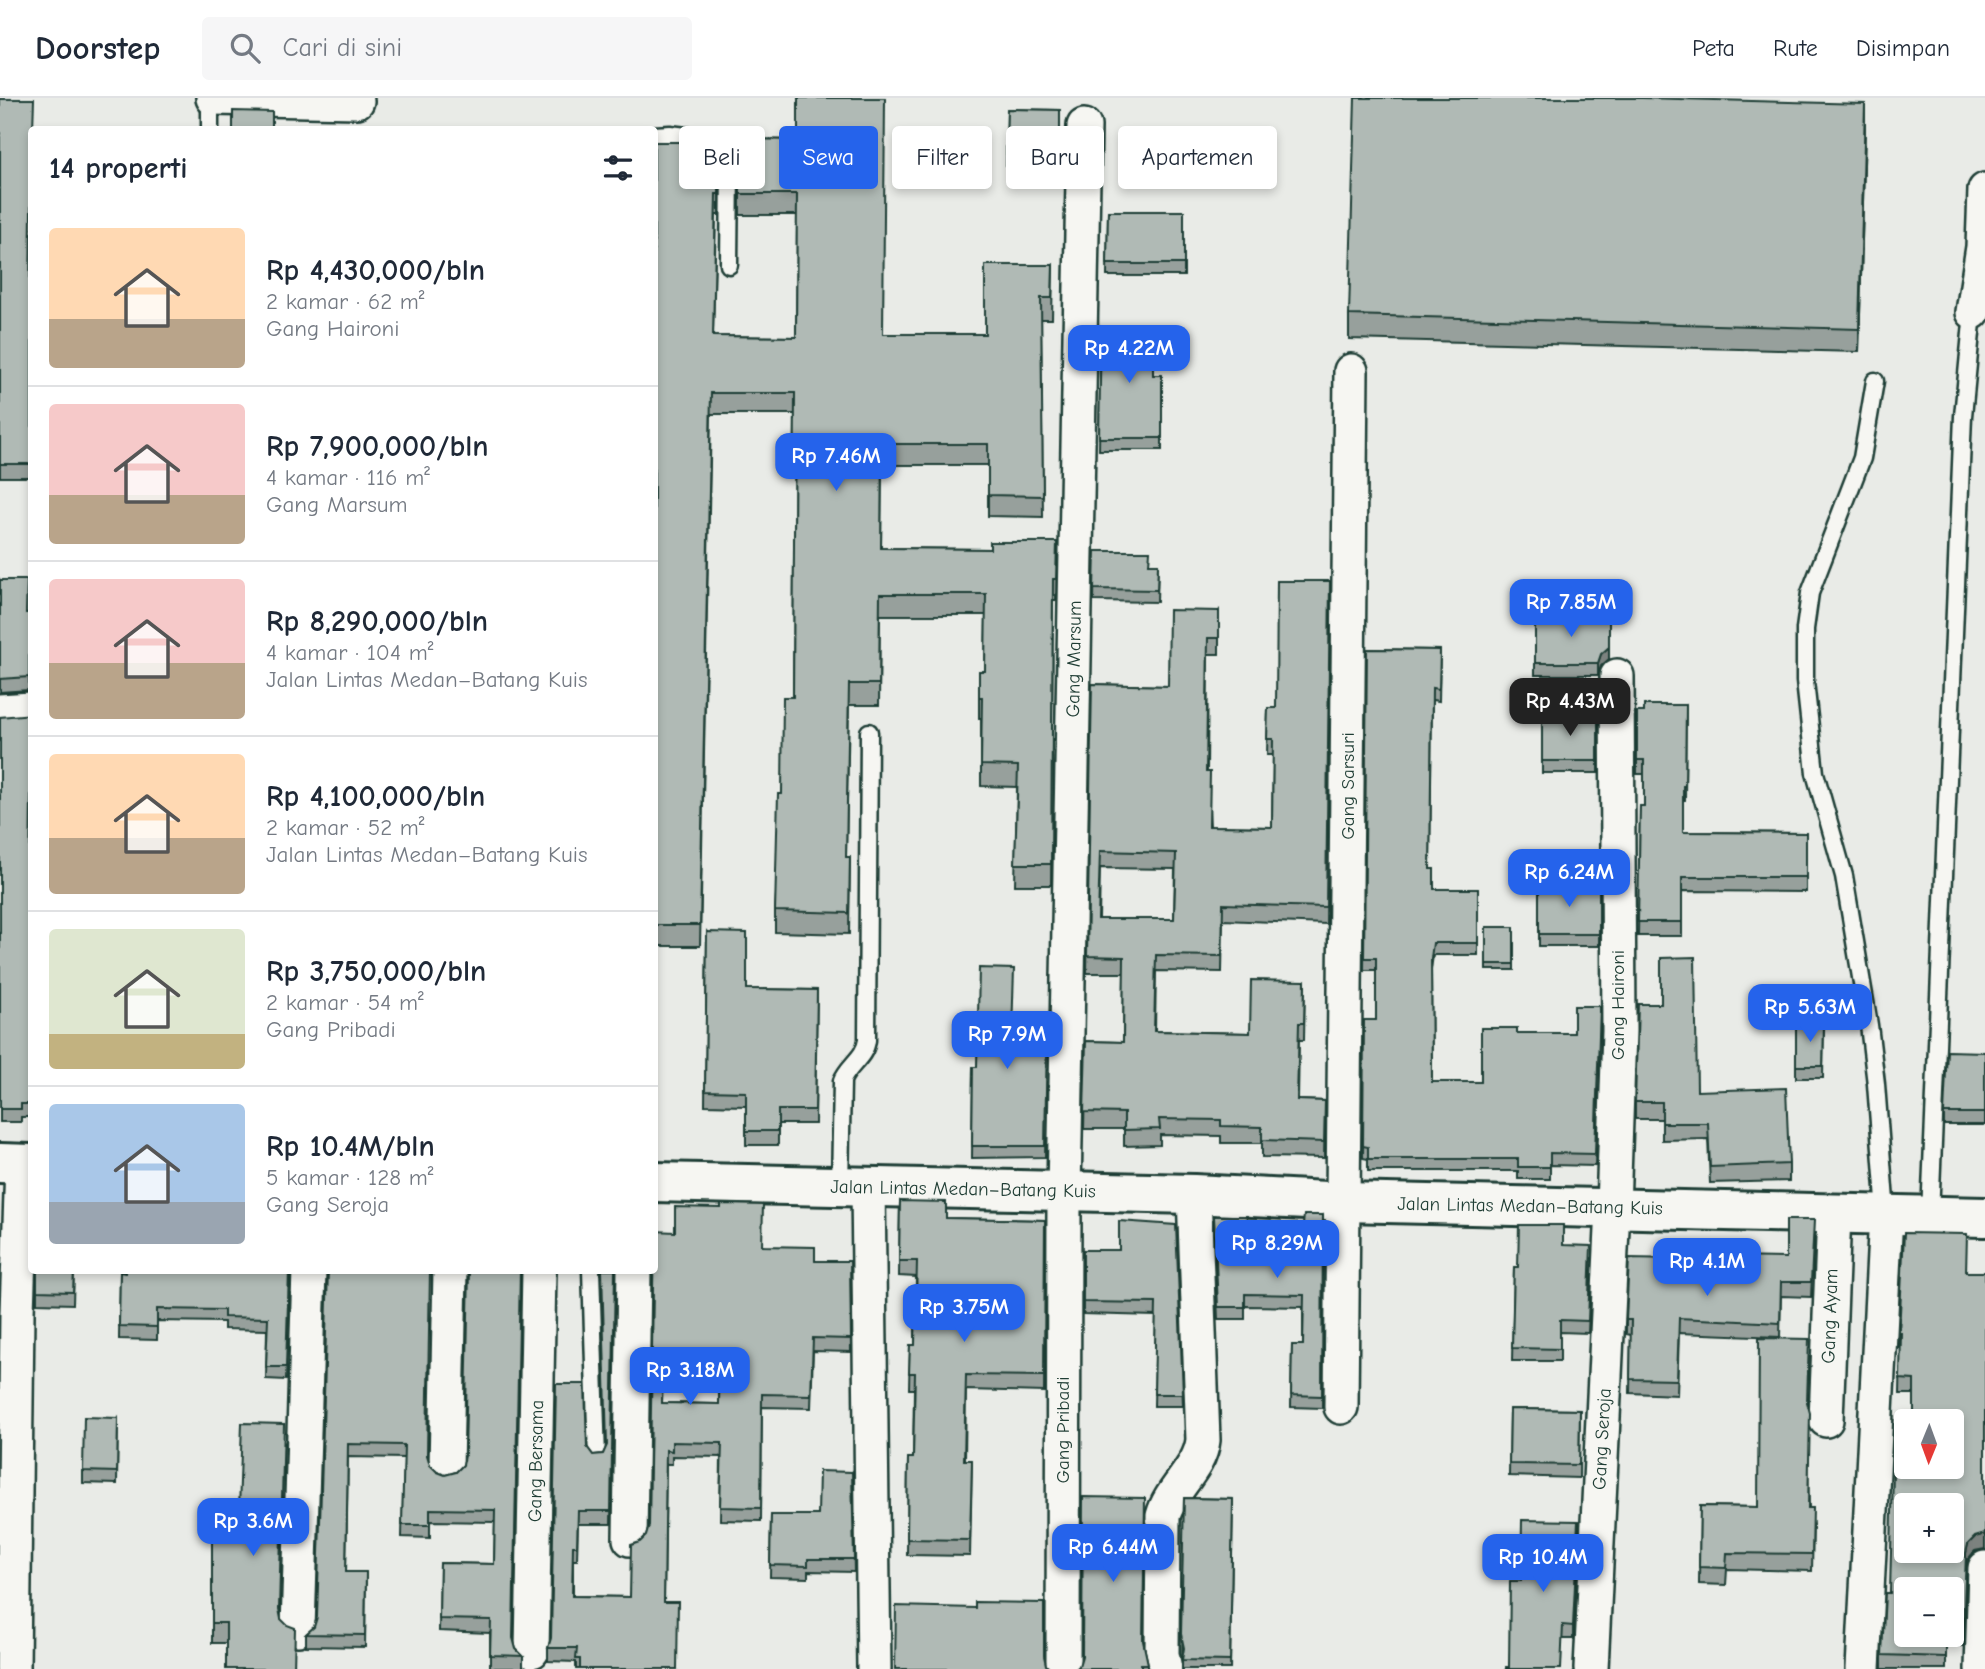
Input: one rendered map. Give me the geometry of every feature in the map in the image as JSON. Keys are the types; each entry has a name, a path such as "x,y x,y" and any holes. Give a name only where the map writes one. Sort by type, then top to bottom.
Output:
{"highway":[{"name":"Jalan Lintas Medan–Batang Kuis","path":"658,1182 1194,1194 1345,1202 1985,1217"}],"street":[{"path":"211,98 357,101"},
{"name":"Gang Marsum","path":"1064,1192 1083,189"},
{"path":"1973,312 1983,247 1985,190"},
{"name":"Gang Sarsuri","path":"1341,1407 1351,371"},
{"name":"Gang Haironi","path":"1613,1208 1619,1031 1617,676"},
{"path":"0,711 28,709"},
{"path":"13,1669 18,1164"},
{"path":"854,1186 874,1669"},
{"name":"Gang Pribadi","path":"1063,1669 1064,1192"},
{"path":"1165,1669 1162,1654 1163,1516 1166,1506 1200,1455 1203,1440 1194,1194"},
{"name":"Gang Seroja","path":"1591,1669 1613,1208"},
{"name":"Gang Ayam","path":"1826,1420 1834,1213"},
{"path":"1863,1669 1886,1214"},
{"path":"298,1629 309,1274"},
{"path":"446,1468 450,1274"},
{"name":"Gang Bersama","path":"532,1651 539,1274"},
{"path":"630,1539 634,1274"},
{"path":"1982,1669 1985,1567"}],"lane":[{"path":"210,126 211,98"},
{"path":"658,135 711,139 727,149 730,165 729,265"},
{"path":"1930,1215 1962,441 1973,312"},
{"path":"1875,381 1863,458 1810,593 1805,629 1805,681 1815,774 1844,876 1869,1026 1886,1214"},
{"path":"854,1186 842,1080 846,1070 863,1055 867,1040 869,732"},
{"path":"591,1274 597,1459"}],"building":[{"path":"798,98 885,98 883,334 985,334 985,265 1053,265 1052,298 1041,298 1043,496 988,495 988,444 882,444 881,548 990,549 990,542 1057,542 1056,579 1053,579 1051,864 1015,864 1018,766 981,765 982,697 979,697 979,671 985,671 986,594 880,594 879,684 849,684 846,857 850,857 849,913 775,911 778,794 782,794 783,697 793,697 795,393 711,393 700,925 658,925 658,142 679,142 679,189 719,189 719,194 716,194 713,336 796,337 797,194 740,194 740,189 765,189 765,139 779,140 779,189 878,189 878,126 798,126"},
{"path":"1355,98 1642,98 1865,104 1859,329 1349,315"},
{"path":"0,99 34,99 33,126 28,126 28,464 0,464"},
{"path":"1007,109 1060,110 1060,126 1007,126"},
{"path":"233,111 272,112 272,126 233,126"},
{"path":"1108,211 1184,211 1184,264 1107,264"},
{"path":"1101,327 1153,327 1153,375 1162,375 1162,438 1099,438"},
{"path":"1095,551 1150,551 1149,564 1158,564 1157,590 1094,589"},
{"path":"0,580 27,580 28,677 0,679"},
{"path":"1277,581 1330,581 1326,907 1223,904 1222,956 1156,955 1154,1031 1250,1033 1251,980 1305,981 1304,1023 1299,1023 1297,1100 1325,1101 1324,1142 1262,1140 1262,1127 1221,1126 1221,1120 1159,1119 1160,1129 1124,1130 1124,1113 1084,1112 1086,1041 1123,1042 1124,957 1087,956 1092,684 1168,686 1169,610 1219,611 1219,638 1208,638 1206,772 1210,772 1209,826 1272,827 1273,739 1267,739 1268,708 1276,708","holes":["1100,851 1176,853 1174,919 1098,919"]},
{"path":"1535,616 1609,616 1609,647 1601,654 1598,663 1535,663"},
{"path":"1367,649 1440,650 1439,689 1432,688 1430,869 1434,869 1434,889 1478,889 1478,943 1433,943 1432,1082 1481,1082 1481,1028 1517,1028 1517,1033 1574,1033 1574,1006 1600,1006 1595,1154 1550,1153 1550,1167 1518,1167 1518,1159 1368,1159 1368,1147 1363,1146 1364,1020 1376,1020 1376,958 1364,958"},
{"path":"1644,705 1686,705 1683,832 1806,833 1806,877 1682,877 1682,922 1638,922 1640,806 1644,806 1644,760 1637,760 1637,712 1644,712"},
{"path":"28,714 28,1104 21,1104 21,1109 0,1109 0,717"},
{"path":"1542,714 1598,714 1598,761 1542,761"},
{"path":"1539,884 1599,884 1599,934 1539,934"},
{"path":"1486,927 1514,927 1514,964 1486,964"},
{"path":"707,932 747,933 747,989 817,990 815,1110 778,1110 778,1131 746,1131 746,1092 705,1091"},
{"path":"1695,957 1697,1091 1786,1088 1789,1164 1710,1167 1708,1123 1662,1123 1662,1102 1635,1102 1638,1004 1661,1004 1661,958"},
{"path":"979,968 1014,969 1012,1033 1047,1034 1045,1146 972,1146 973,1067 977,1067"},
{"path":"1796,1023 1824,1023 1823,1066 1796,1066"},
{"path":"1947,1051 1985,1052 1985,1113 1944,1113"},
{"path":"900,1201 946,1202 946,1218 1045,1220 1044,1376 966,1375 964,1460 972,1460 970,1540 907,1539 908,1458 913,1458 915,1373 909,1373 910,1345 915,1345 917,1261 899,1261"},
{"path":"763,1205 762,1246 815,1247 815,1261 850,1261 851,1339 813,1338 811,1395 762,1394 761,1508 720,1507 722,1443 672,1442 672,1451 666,1450 664,1602 678,1602 677,1669 580,1669 580,1659 576,1659 577,1648 548,1648 551,1638 556,1384 585,1384 587,1447 593,1455 603,1454 607,1445 602,1274 615,1274 611,1511 578,1511 577,1546 573,1546 572,1596 630,1597 631,1545 646,1536 649,1526 653,1274 658,1274 658,1231 675,1232 675,1207","holes":["663,1354 720,1355 719,1404 662,1403"]},
{"path":"1304,1215 1323,1215 1322,1396 1291,1395 1292,1345 1303,1345 1304,1295 1245,1294 1245,1307 1218,1307 1214,1216 1247,1216 1246,1224 1303,1225"},
{"path":"1786,1220 1814,1220 1811,1282 1781,1282 1780,1323 1679,1318 1677,1380 1630,1379 1631,1320 1626,1320 1629,1258 1680,1259 1679,1269 1728,1270 1728,1257 1786,1258"},
{"path":"1119,1221 1176,1225 1183,1394 1154,1394 1156,1303 1083,1302 1083,1250 1119,1250"},
{"path":"1519,1225 1563,1225 1563,1245 1591,1246 1588,1321 1560,1320 1560,1349 1512,1348 1514,1267 1518,1267"},
{"path":"1904,1233 1967,1234 1966,1272 1985,1272 1985,1534 1975,1537 1968,1544 1964,1605 1964,1577 1894,1577 1894,1647 1946,1647 1946,1657 1882,1655 1885,1593 1890,1593 1894,1432 1894,1479 1964,1479 1964,1409 1914,1409 1914,1380 1900,1379"},
{"path":"37,1274 74,1274 73,1292 37,1291"},
{"path":"120,1274 289,1274 286,1367 266,1367 268,1318 224,1317 224,1310 157,1309 157,1327 119,1326"},
{"path":"328,1274 430,1274 427,1455 430,1465 445,1475 456,1472 463,1465 465,1456 469,1274 520,1274 513,1638 516,1649 523,1656 490,1655 491,1620 439,1619 440,1563 494,1564 495,1510 430,1509 430,1525 402,1525 404,1445 348,1444 346,1572 366,1572 365,1635 306,1634 314,1627 317,1617"},
{"path":"1759,1338 1809,1339 1808,1508 1813,1508 1812,1554 1727,1553 1726,1568 1699,1567 1700,1506 1758,1507"},
{"path":"1510,1409 1580,1410 1579,1465 1509,1464"},
{"path":"84,1417 118,1418 117,1472 83,1471"},
{"path":"242,1423 284,1424 279,1609 281,1619 295,1628 294,1669 226,1669 226,1623 212,1623 212,1509 239,1510"},
{"path":"819,1471 852,1472 854,1559 808,1559 808,1566 770,1565 771,1515 818,1515"},
{"path":"1083,1497 1145,1498 1143,1641 1148,1664 1141,1664 1141,1669 1076,1669 1082,1656"},
{"path":"1184,1498 1233,1499 1230,1661 1182,1660"},
{"path":"1522,1520 1578,1521 1573,1626 1563,1625 1561,1669 1506,1669 1509,1667 1510,1581 1521,1581"},
{"path":"975,1602 1044,1603 1044,1656 1050,1669 895,1669 896,1606 975,1608"}]}
